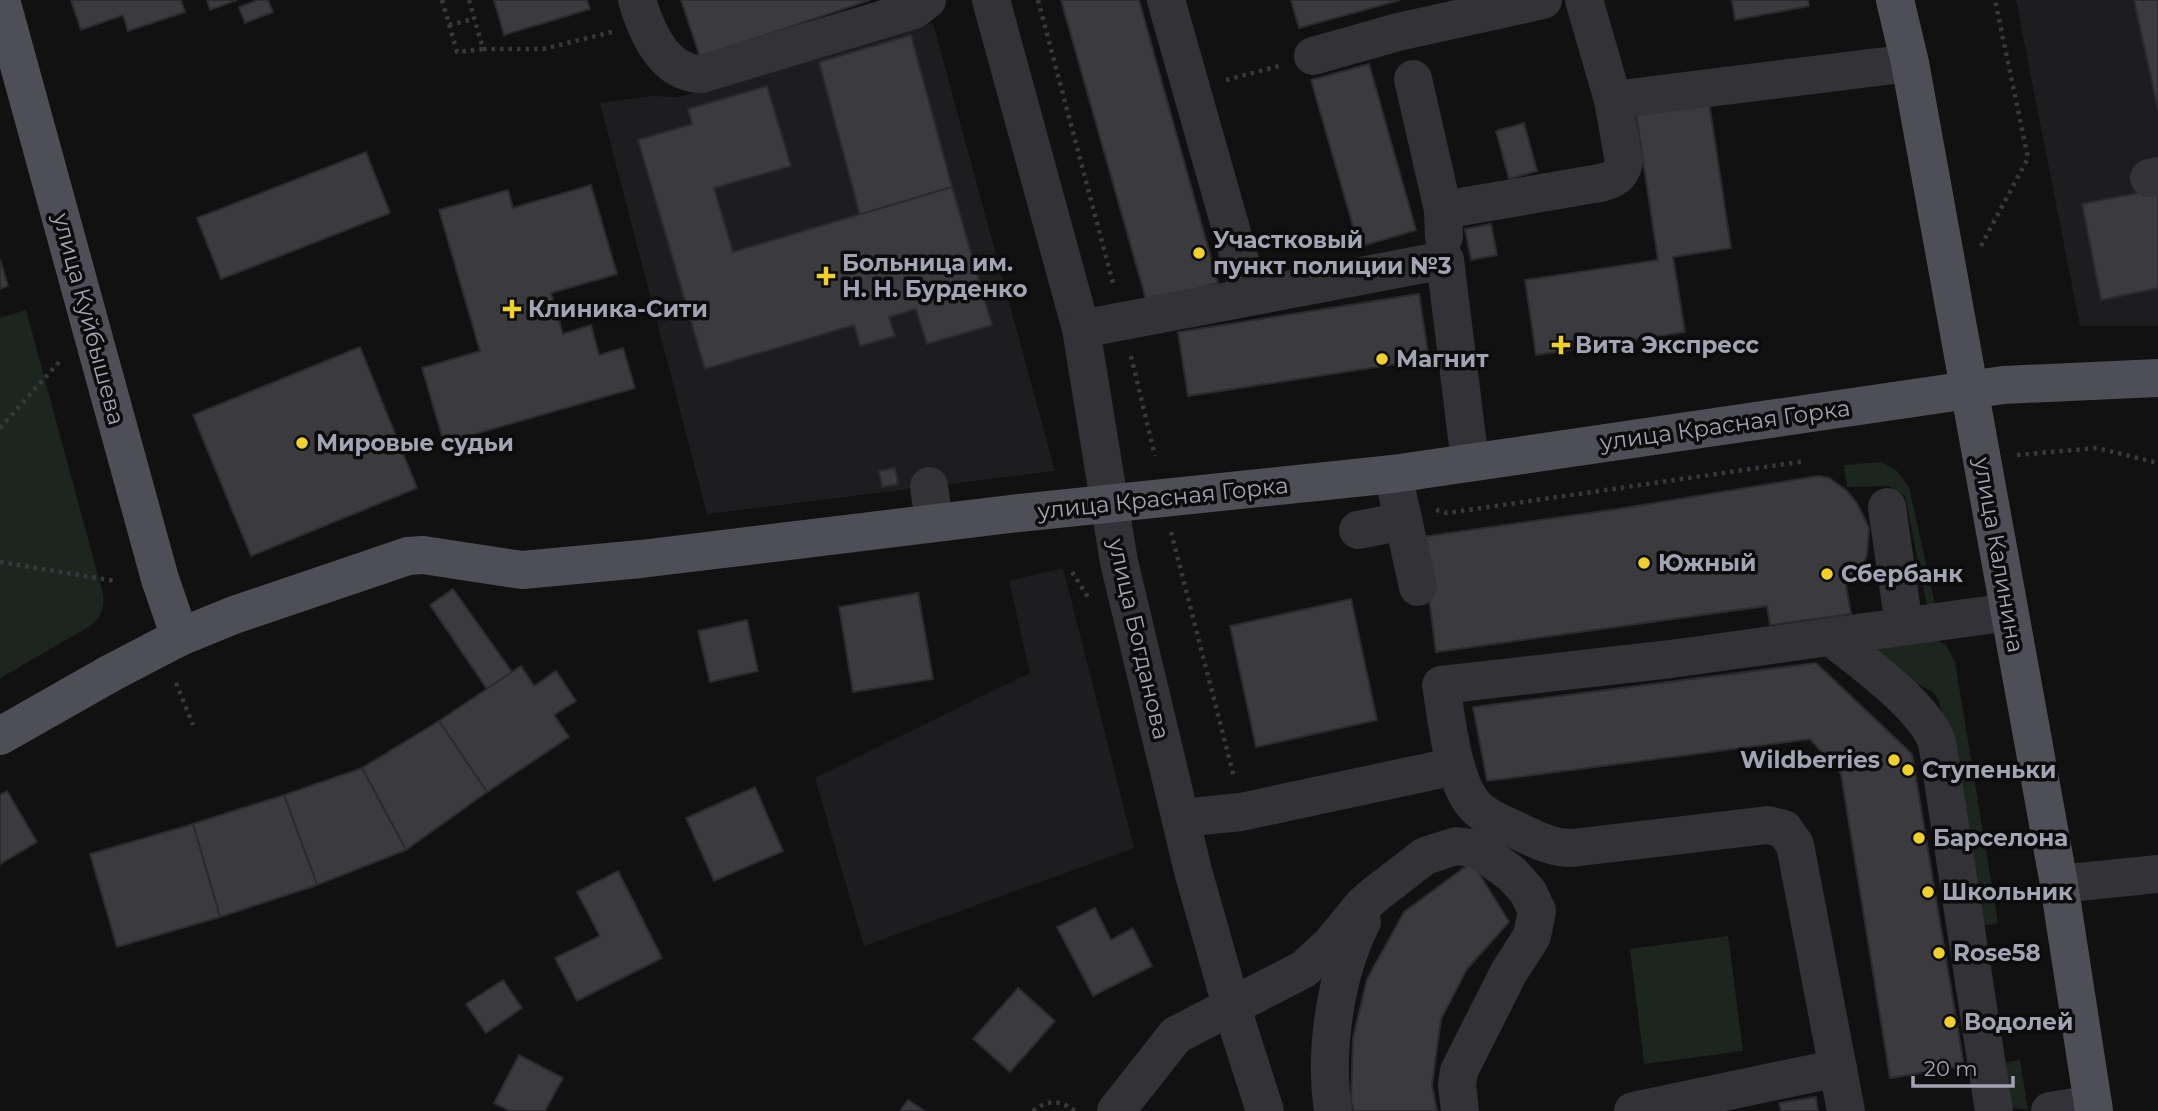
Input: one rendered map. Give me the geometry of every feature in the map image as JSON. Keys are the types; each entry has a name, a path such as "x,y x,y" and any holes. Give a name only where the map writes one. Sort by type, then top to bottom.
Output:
{"main road":[{"name":"улица Куйбышева","path":"1,0 160,579 180,637"},
{"name":"улица Калинина","path":"1895,0 1909,63 2059,884 2094,1107"},
{"name":"улица Красная Горка","path":"0,736 180,637 259,606 408,556 424,555 522,570 666,556 934,523 1393,474 1969,389 2003,385 2158,379"}],"street":[{"path":"640,12 653,41 671,63 681,71 701,74 914,10 928,0"},
{"name":"улица Богданова","path":"990,0 1081,329 1119,562 1181,818 1231,1005 1265,1111"},
{"path":"1166,0 1250,296"},
{"path":"1313,56 1398,32 1543,0"},
{"path":"1443,210 1600,183 1616,178 1622,170 1624,162 1613,100 1584,0"},
{"path":"1613,100 1909,63"},
{"path":"1413,79 1443,210 1445,260 1470,462"},
{"path":"1081,329 1445,260"},
{"path":"1393,474 1418,587"},
{"path":"929,486 934,523"},
{"path":"1887,508 1904,626"},
{"path":"1358,530 1403,521"},
{"path":"1846,1111 1794,845 1784,829 1768,825 1558,848 1498,821 1478,809 1467,794 1456,766 1441,685 1671,659 2009,612"},
{"path":"1831,637 1919,712 1933,731 1937,742 1994,1111"},
{"path":"1181,818 1241,812 1456,766"},
{"path":"1116,1111 1176,1035 1310,964 1377,893 1425,856 1446,847 1463,846 1483,853 1512,874 1521,882 1535,903 1537,911 1532,936 1509,972 1460,1071 1457,1085 1460,1111"},
{"path":"2059,884 2158,874"},
{"path":"1333,1111 1330,1082 1335,1008 1348,956 1377,893"},
{"path":"1633,1111 1838,1068"},
{"path":"2050,1111 2094,1107"}],"path":[{"path":"442,0 457,52 543,49 640,12"},
{"path":"469,0 483,49"},
{"path":"1038,0 1123,320 1155,456"},
{"path":"1980,249 2028,158 1995,0"},
{"path":"449,25 474,19"},
{"path":"0,428 59,362"},
{"path":"2016,455 2097,448 2158,463"},
{"path":"1447,513 1806,461"},
{"path":"1169,523 1230,758"},
{"path":"0,562 115,581"},
{"path":"176,683 193,726"},
{"path":"1033,1111 1040,1105 1058,1102 1075,1111"}],"shaded area":[{"path":"2016,0 2158,0 2158,326 2080,326"},
{"path":"933,23 1055,471 707,514 600,103 653,96 680,97"},
{"path":"26,310 103,594 103,607 92,625 0,678 0,318"},
{"path":"1881,462 1896,470 1909,487 1936,609 1928,611 1905,496 1889,486 1847,487 1844,465"},
{"path":"1063,568 1134,848 864,946 815,778 1030,673 1009,581"},
{"path":"1935,639 1946,645 1955,662 1998,923 1976,927 1939,700 1933,692 1881,665 1876,648"},
{"path":"1728,936 1743,1051 1644,1064 1630,949"},
{"path":"2020,1060 2028,1110 2011,1107 1998,1064"}],"building":[{"path":"71,0 181,0 185,12 128,31 123,15 81,30"},
{"path":"207,0 237,0 210,10"},
{"path":"258,0 268,0 273,12 245,23 239,7"},
{"path":"494,0 587,0 590,9 504,35"},
{"path":"681,0 870,0 700,57"},
{"path":"1061,0 1139,0 1218,283 1147,303"},
{"path":"1291,0 1400,0 1299,28"},
{"path":"1732,0 1808,0 1809,6 1735,20"},
{"path":"2134,0 2158,0 2158,110"},
{"path":"911,35 952,187 860,215 819,62"},
{"path":"1369,64 1416,230 1359,247 1311,80"},
{"path":"767,86 791,166 714,188 733,252 952,187 992,325 927,344 916,309 889,317 895,336 860,346 854,325 705,369 638,140 692,124 688,109"},
{"path":"1709,102 1731,248 1673,257 1685,332 1536,355 1525,280 1658,260 1636,114"},
{"path":"1524,123 1537,171 1509,179 1496,131"},
{"path":"366,152 390,213 221,279 197,218"},
{"name":"Клиника-Сити","path":"591,185 617,274 551,293 563,334 591,325 599,355 623,348 635,388 444,443 422,368 480,351 439,210 508,190 513,208"},
{"path":"2158,189 2158,288 2101,300 2082,204"},
{"path":"1491,224 1497,255 1471,260 1465,229"},
{"path":"0,259 8,286 0,289"},
{"path":"1419,294 1429,359 1188,396 1178,332"},
{"name":"Мировые судьи","path":"360,347 417,488 251,556 193,415"},
{"path":"895,468 898,484 882,487 879,471"},
{"name":"Южный","path":"1818,476 1829,478 1846,490 1857,503 1869,528 1867,555 1861,570 1846,586 1851,614 1770,625 1767,606 1436,652 1421,537 1618,509"},
{"path":"453,589 512,672 487,689 430,605"},
{"path":"918,593 933,679 853,692 839,607"},
{"path":"1351,599 1377,720 1256,747 1230,626"},
{"path":"747,620 758,671 710,682 698,631"},
{"path":"1816,663 1912,754 1964,1066 1890,1078 1841,774 1810,739 1487,781 1473,707"},
{"path":"521,666 534,686 556,671 576,701 554,715 569,737 487,792 439,721"},
{"path":"439,721 487,792 406,850 362,768"},
{"path":"362,768 406,850 317,885 284,795"},
{"path":"755,787 783,851 714,881 686,818"},
{"path":"7,791 37,842 0,864 0,795"},
{"path":"284,795 317,885 220,917 193,824"},
{"path":"193,824 220,917 117,947 90,854"},
{"path":"1472,862 1509,922 1467,969 1441,1019 1432,1085 1437,1111 1354,1111 1351,1101 1353,1038 1367,979 1404,912"},
{"path":"618,871 662,958 577,1001 555,958 600,936 577,892"},
{"path":"1095,908 1111,940 1133,928 1152,966 1093,996 1057,927"},
{"path":"503,980 522,1008 486,1033 466,1004"},
{"path":"1018,988 1055,1021 1010,1072 973,1039"},
{"path":"519,1055 563,1078 545,1111 510,1111 494,1103"},
{"path":"1816,1097 1818,1111 1781,1111 1779,1103"},
{"path":"908,1100 925,1111 900,1111"}],"place":[{"name":"Участковый пункт полиции №3","path":"1199,253"},
{"name":"Больница им. Н. Н. Бурденко","path":"826,276"},
{"name":"Клиника-Сити","path":"512,309"},
{"name":"Вита Экспресс","path":"1561,345"},
{"name":"Магнит","path":"1382,359"},
{"name":"Мировые судьи","path":"302,443"},
{"name":"Южный","path":"1644,563"},
{"name":"Сбербанк","path":"1827,574"},
{"name":"Wildberries","path":"1894,760"},
{"name":"Ступеньки","path":"1908,770"},
{"name":"Барселона","path":"1919,838"},
{"name":"Школьник","path":"1928,892"},
{"name":"Rose58","path":"1939,953"},
{"name":"Водолей","path":"1950,1022"}]}
